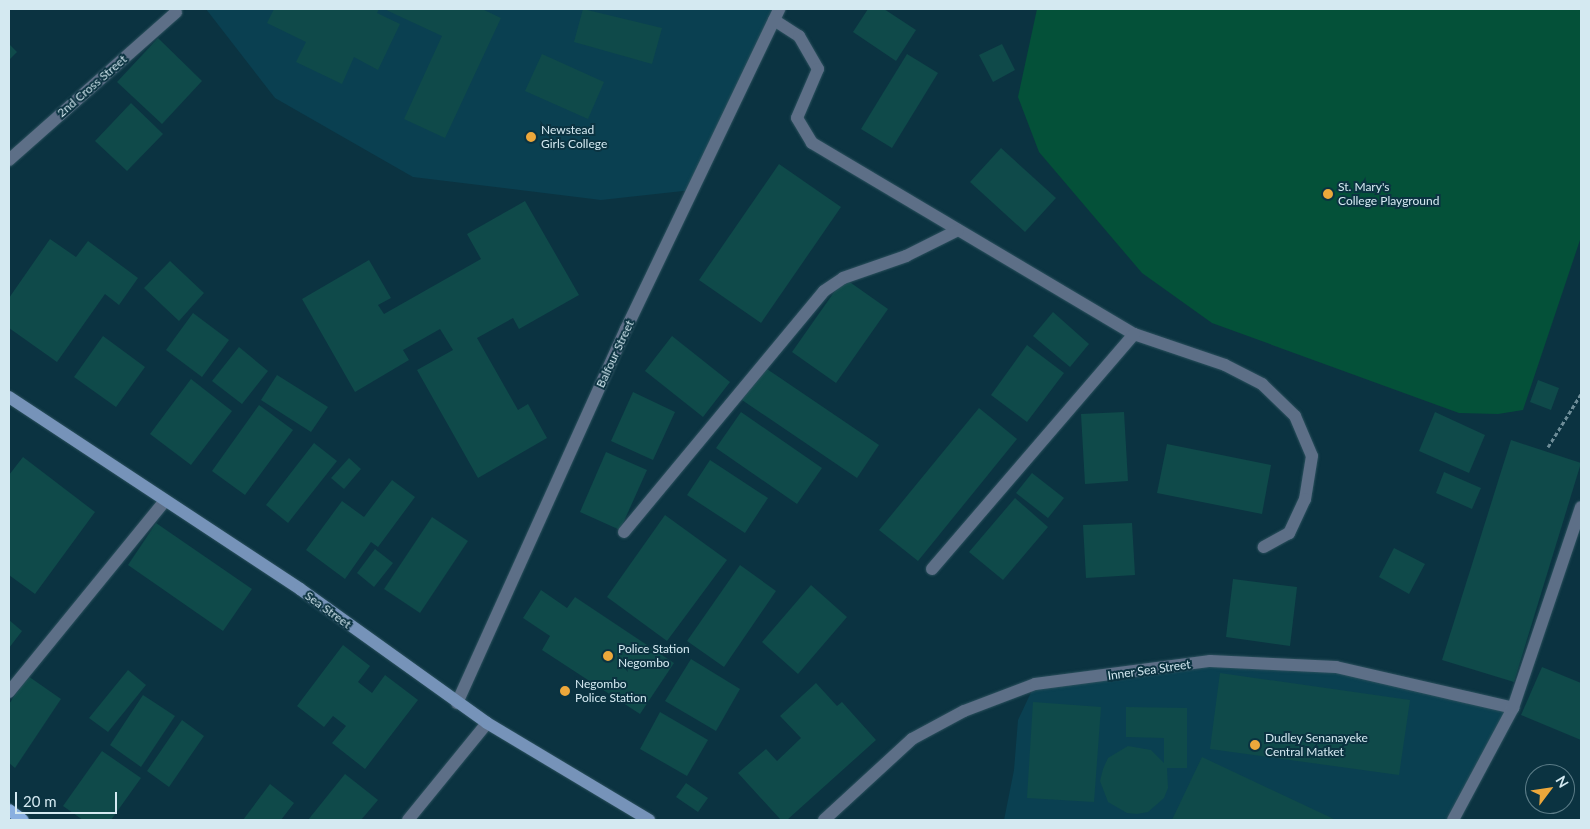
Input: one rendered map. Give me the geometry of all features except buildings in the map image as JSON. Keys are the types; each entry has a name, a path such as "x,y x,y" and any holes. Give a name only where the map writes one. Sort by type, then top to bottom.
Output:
{"main road":[{"path":"9,810 23,820"}],"street":[{"name":"2nd Cross Street","path":"9,160 176,12"},
{"path":"776,14 799,36 818,69 797,118 812,143 1134,334 1225,365 1262,384 1295,416 1312,456 1305,499 1289,533 1264,547"},
{"name":"Balfour Street","path":"457,703 626,329 776,14"},
{"path":"624,532 824,291 843,278 906,256 958,230"},
{"path":"932,569 1134,334"},
{"name":"Sea Street","path":"9,397 300,589 487,723 649,820"},
{"path":"9,692 164,501"},
{"path":"1453,820 1513,708 1581,507"},
{"name":"Inner Sea Street","path":"824,820 912,739 964,711 1034,684 1210,661 1327,667 1458,693 1513,708"},
{"path":"408,820 487,723"}],"path":[{"path":"1548,447 1581,394"}],"shaded area":[{"name":"Newstead Girls College","path":"206,9 779,9 692,190 601,200 413,177 275,98"},
{"name":"Dudley Senanayeke Central Matket","path":"1210,661 1336,667 1513,708 1453,820 1004,820 1014,770 1018,720 1035,684"}],"green space":[{"name":"St. Mary's College Playground","path":"1037,9 1581,9 1581,237 1523,410 1498,414 1459,413 1212,323 1142,273 1039,152 1018,97"}],"place":[{"name":"Newstead Girls College","path":"531,137"},
{"name":"St. Mary's College Playground","path":"1328,194"},
{"name":"Police Station Negombo","path":"608,656"},
{"name":"Negombo Police Station","path":"565,691"},
{"name":"Dudley Senanayeke Central Matket","path":"1255,745"}]}
